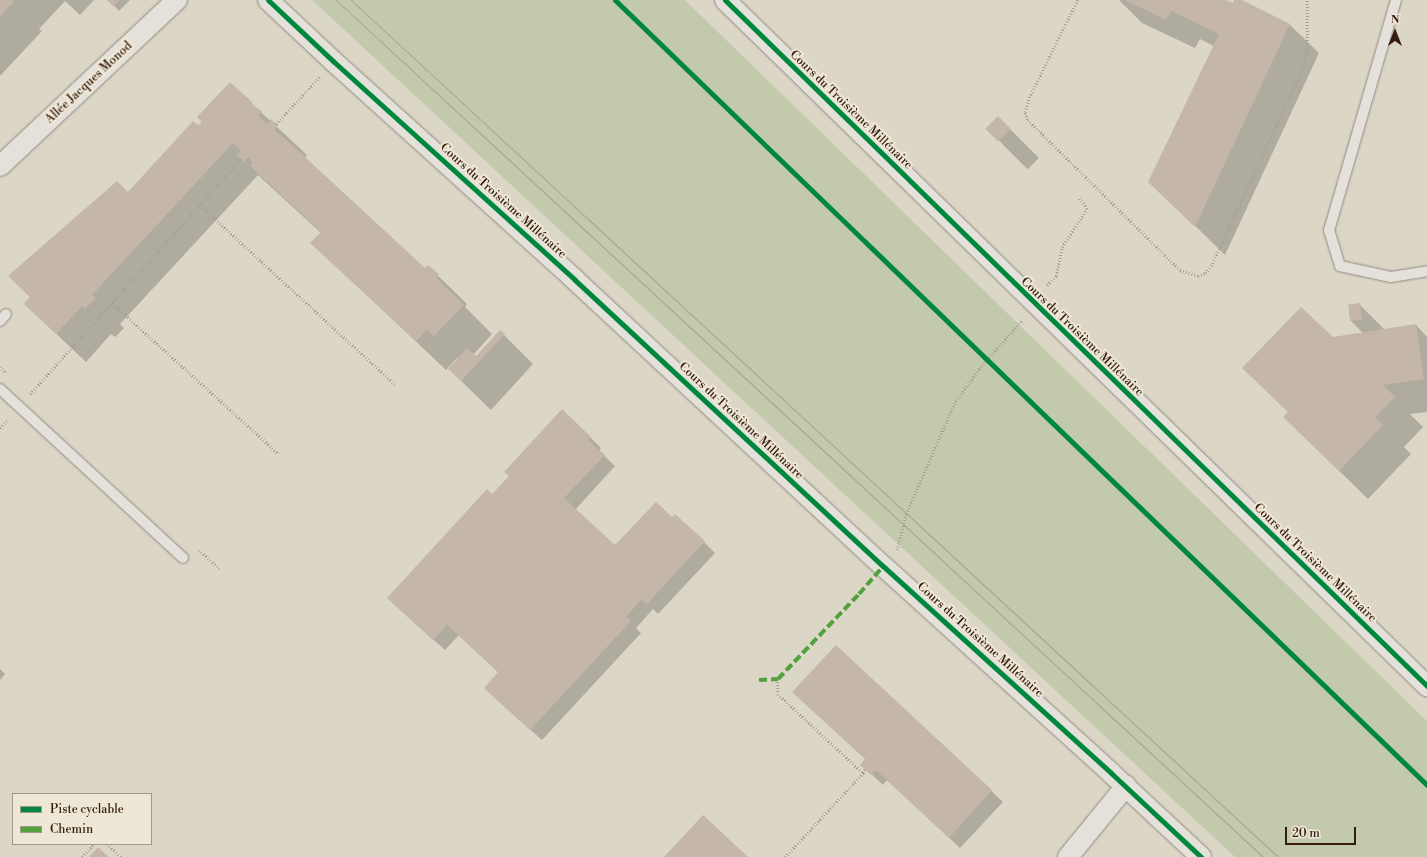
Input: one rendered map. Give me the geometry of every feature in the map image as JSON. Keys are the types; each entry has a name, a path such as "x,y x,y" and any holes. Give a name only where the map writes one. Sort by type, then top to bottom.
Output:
{"street":[{"name":"Allée Jacques Monod","path":"0,166 177,0"},
{"name":"Cours du Troisième Millénaire","path":"268,0 333,61 575,280 883,566 1126,786 1201,857"},
{"name":"Cours du Troisième Millénaire","path":"725,0 1427,686"},
{"path":"1068,857 1126,786"}],"lane":[{"path":"1396,0 1330,230 1340,266 1391,277 1427,271"},
{"path":"0,389 183,558"}],"path":[{"path":"1078,0 1030,97 1026,113 1028,120 1180,270 1198,276 1205,273 1211,266 1302,70 1307,50 1307,0"},
{"path":"276,124 310,88"},
{"path":"0,428 241,159"},
{"path":"200,205 396,385"},
{"path":"112,303 278,454"},
{"path":"883,566 896,552 906,514 954,404 988,359"},
{"path":"778,679 778,694 863,773"},
{"path":"785,857 863,773 865,769"},
{"path":"82,857 93,845"},
{"path":"108,845 121,857"}],"green space":[{"path":"312,0 685,0 1427,721 1427,857 1235,857"}],"building":[{"path":"0,0 11,0 14,2 0,16"},
{"path":"107,0 120,0 113,6"},
{"path":"1125,0 1226,0 1233,3 1234,0 1242,0 1290,24 1195,227 1148,182 1219,34 1171,11 1166,20"},
{"path":"230,82 252,102 252,105 262,111 258,116 267,124 271,119 278,126 275,130 279,135 280,134 425,268 428,265 439,274 436,278 464,305 434,336 427,330 416,341 310,243 321,232 250,166 253,163 248,157 244,162 237,155 241,151 233,143 92,295 96,298 85,309 82,306 56,334 24,304 30,297 8,276 117,181 128,192 193,121 198,125 202,122 197,117"},
{"path":"998,116 1011,129 998,141 985,129"},
{"path":"1360,303 1362,320 1350,321 1348,304"},
{"path":"1301,307 1333,337 1416,324 1424,379 1383,385 1395,397 1375,417 1383,425 1339,471 1283,417 1288,412 1242,368"},
{"path":"500,330 505,334 461,381 448,369 467,348 476,356"},
{"path":"562,409 591,437 588,440 605,455 564,498 615,545 656,502 672,517 675,514 705,541 647,604 642,599 626,617 631,621 530,730 484,688 498,672 447,625 433,640 387,598 487,489 492,494 509,476 504,472"},
{"path":"836,645 992,790 949,838 876,770 871,775 860,765 865,759 792,692"},
{"path":"703,815 748,857 664,857"},
{"path":"98,847 109,857 89,857"}],"tram line":[{"path":"336,0 1263,857"},
{"path":"351,0 1278,857"}],"marked path":[{"path":"759,680 778,679 859,594 883,566"}],"cycle path":[{"path":"268,0 333,61 575,280 883,566 1111,773 1201,857"},
{"path":"615,0 1427,785"},
{"path":"725,0 1427,686"}]}
